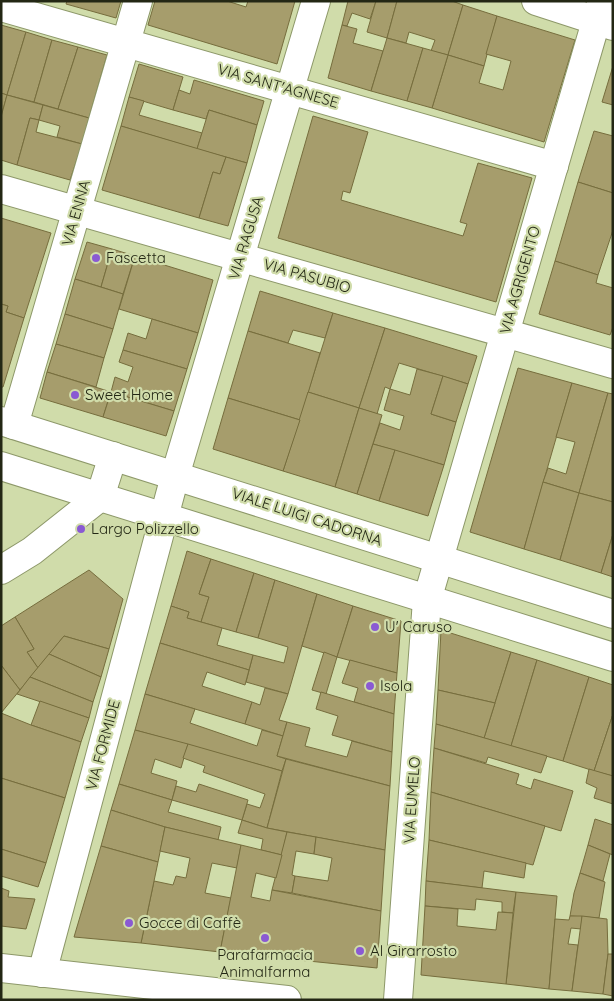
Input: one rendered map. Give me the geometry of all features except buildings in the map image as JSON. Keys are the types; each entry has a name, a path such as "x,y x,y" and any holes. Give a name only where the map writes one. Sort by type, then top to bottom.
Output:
{"street":[{"name":"VIA ENNA","path":"8,423 76,210 138,1"},
{"name":"VIA RAGUSA","path":"164,517 316,1"},
{"path":"536,1 604,16"},
{"name":"VIA SANT'AGNESE","path":"1,7 554,166"},
{"name":"VIA AGRIGENTO","path":"427,600 554,166 604,16"},
{"name":"VIA PASUBIO","path":"1,188 613,364"},
{"name":"VIALE LUIGI CADORNA","path":"8,423 613,614"},
{"path":"1,570 32,551 100,497 113,456"},
{"path":"1,466 613,657"},
{"name":"VIA FORMIDE","path":"42,973 164,517"},
{"name":"VIA EUMELO","path":"398,1000 427,600"},
{"path":"1,968 287,1000"}],"place":[{"name":"Fascetta","path":"96,258"},
{"name":"Sweet Home","path":"75,395"},
{"name":"Largo Polizzello","path":"81,529"},
{"name":"U' Caruso","path":"375,627"},
{"name":"Isola","path":"370,686"},
{"name":"Gocce di Caffè","path":"129,923"},
{"name":"Parafarmacia Animalfarma","path":"265,938"},
{"name":"Al Girarrosto","path":"360,951"}]}
